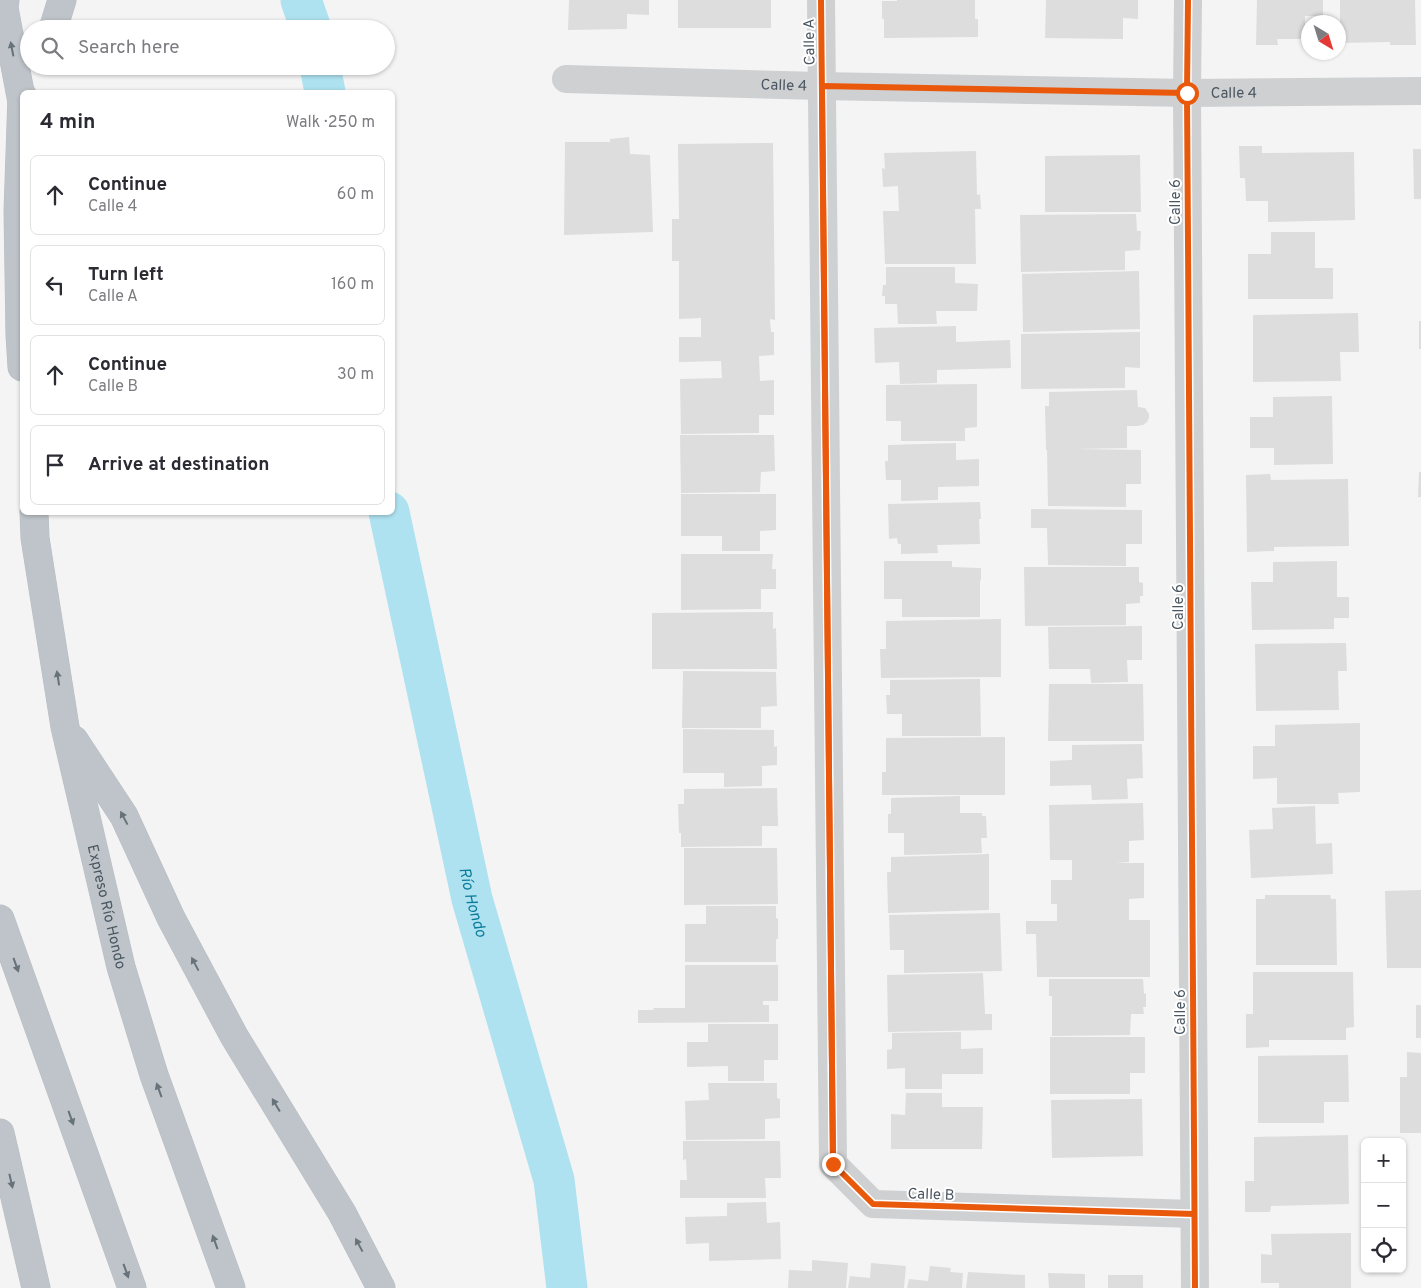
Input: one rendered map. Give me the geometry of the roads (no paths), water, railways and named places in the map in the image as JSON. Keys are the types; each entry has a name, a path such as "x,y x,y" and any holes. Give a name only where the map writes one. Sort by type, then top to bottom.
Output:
{"highway":[{"path":"5,0 4,8 22,90"},
{"path":"56,20 62,0"},
{"path":"25,90 33,75"},
{"path":"20,165 18,211 20,335"},
{"name":"Expreso Río Hondo","path":"34,515 36,538 65,727 121,968 154,1076 231,1288"},
{"path":"65,727 124,816 171,918 234,1036 342,1213 381,1288"},
{"path":"0,919 132,1288"},
{"path":"0,1134 36,1288"}],"street":[{"name":"Calle A","path":"821,0 831,1014"},
{"name":"Calle 6","path":"1188,0 1187,93 1195,1288"},
{"name":"Calle 4","path":"566,79 1187,93 1421,91"},
{"name":"Calle B","path":"831,1014 833,1164 873,1204 1194,1214"}],"waterway":[{"name":"Río Hondo","path":"301,0 308,20"},
{"name":"Río Hondo","path":"322,75 325,90"},
{"name":"Río Hondo","path":"390,515 472,899 554,1180 567,1288"}]}
